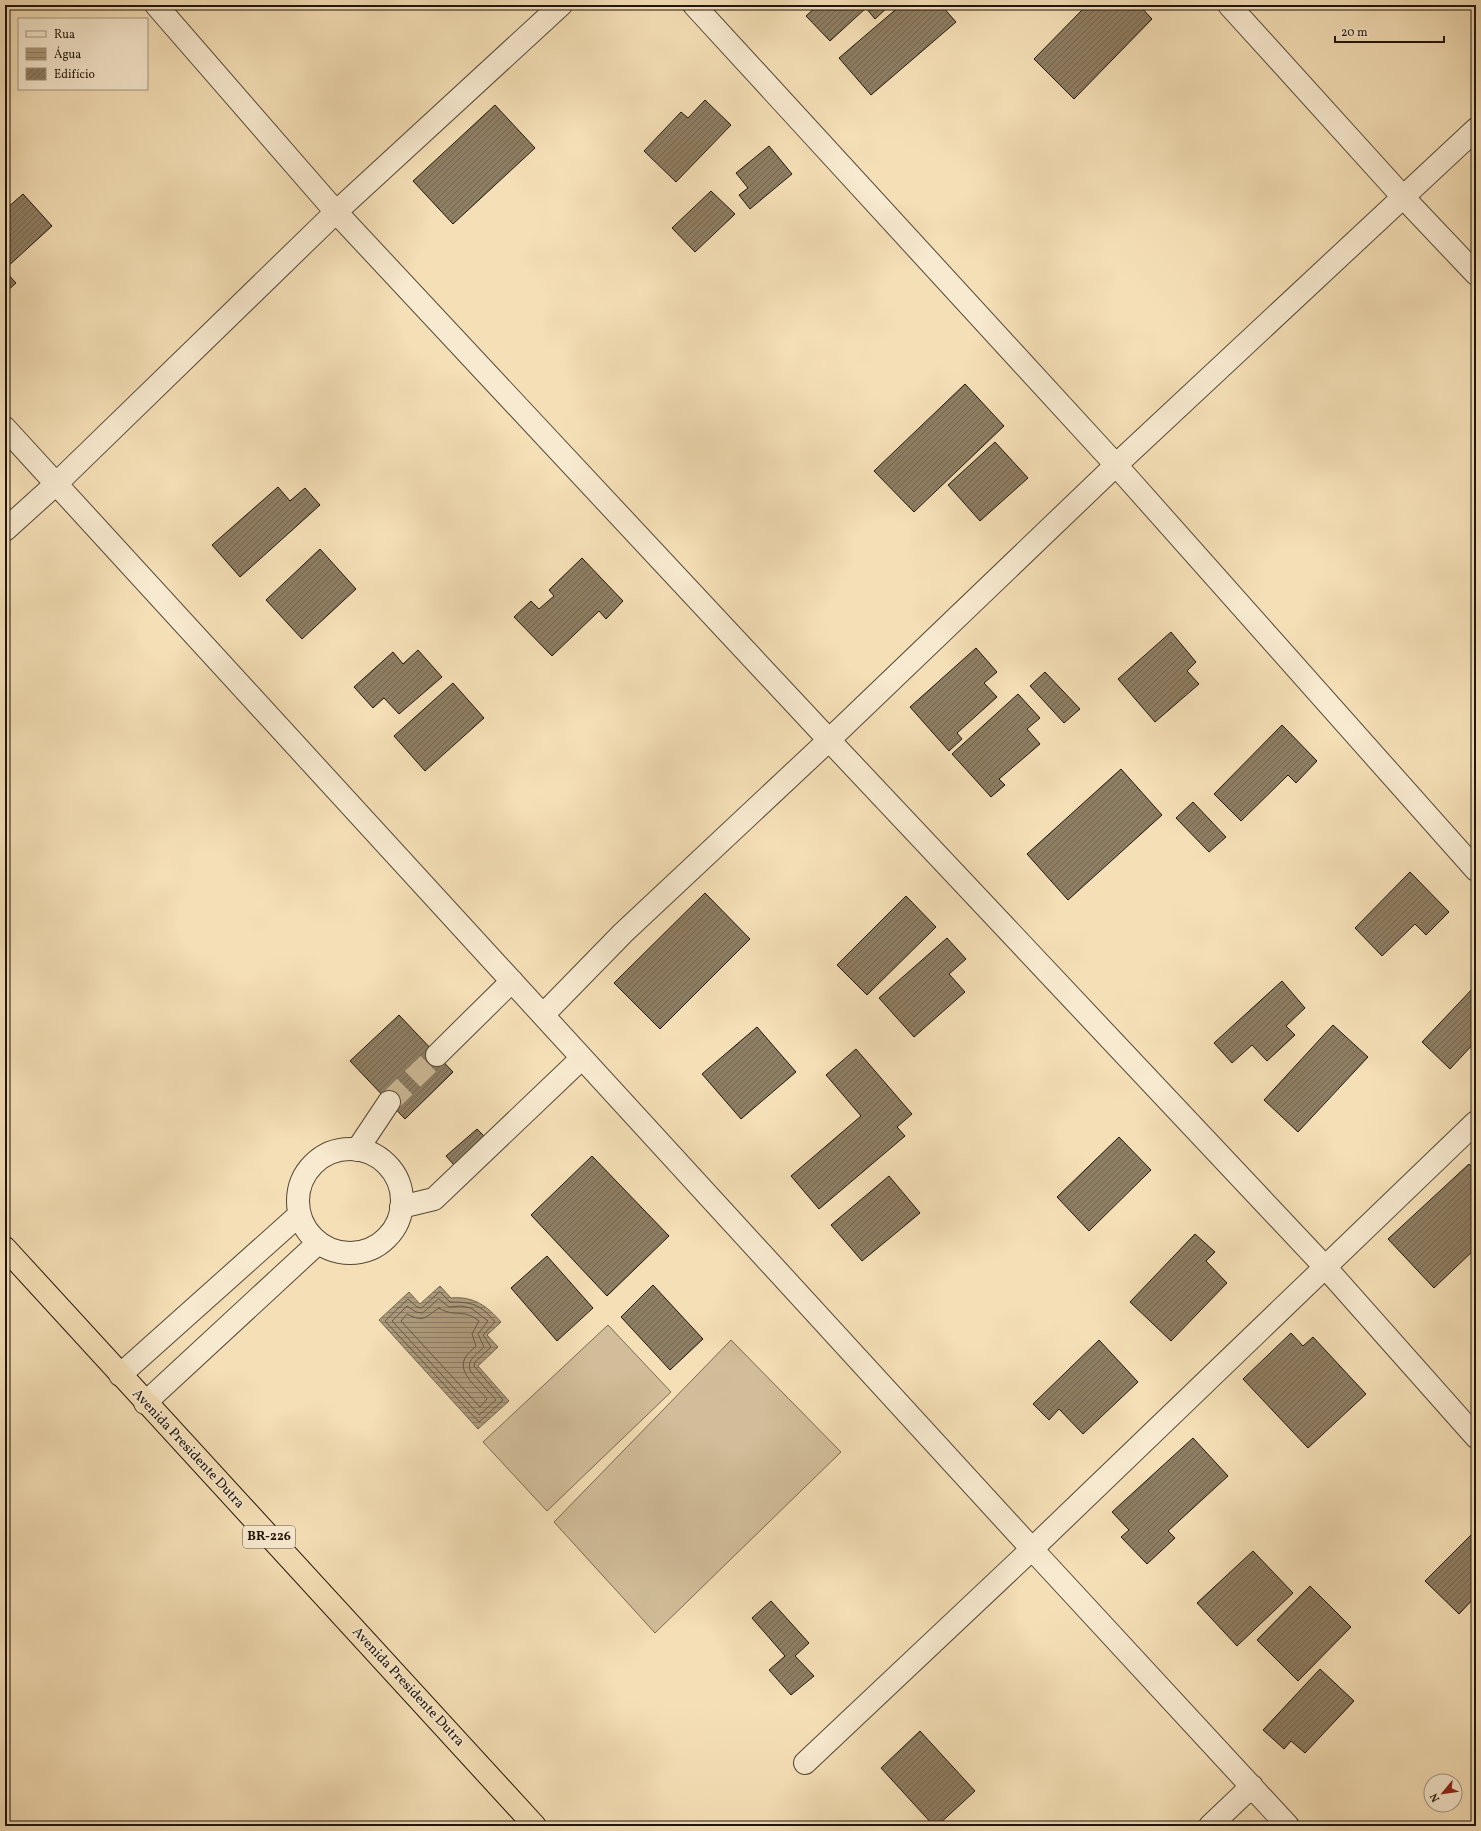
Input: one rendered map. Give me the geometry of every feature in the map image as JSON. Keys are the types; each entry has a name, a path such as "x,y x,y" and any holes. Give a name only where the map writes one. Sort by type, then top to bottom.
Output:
{"highway":[{"name":"Avenida Presidente Dutra","path":"5,1248 145,1403 535,1826"}],"street":[{"path":"156,5 336,212 829,740 1326,1268 1476,1437"},
{"path":"5,530 56,484 336,212 561,5"},
{"path":"694,5 1116,465 1476,870"},
{"path":"1229,5 1403,197 1476,274"},
{"path":"543,1015 623,933 829,740 1116,465 1476,129"},
{"path":"5,428 1032,1549 1288,1826"},
{"path":"437,1055 512,981"},
{"path":"401,1207 434,1199 582,1058"},
{"path":"357,1150 389,1102"},
{"path":"805,1763 1032,1549 1326,1268 1476,1122"},
{"path":"339,1150 357,1150 373,1155 386,1164 395,1177 401,1191 401,1207 398,1222 390,1235 378,1245 364,1251 349,1254 334,1251 318,1243 306,1231 299,1215 298,1198 301,1181 310,1167 323,1156 339,1150"},
{"path":"120,1375 299,1215"},
{"path":"145,1403 318,1243"},
{"path":"1210,1826 1252,1786"}],"shaded area":[{"path":"608,1325 671,1392 547,1511 483,1442"},
{"path":"731,1340 841,1452 655,1633 554,1522"}],"water":[{"path":"440,1286 451,1298 473,1300 479,1303 491,1311 501,1322 487,1335 498,1347 478,1366 509,1401 478,1429 379,1320 409,1292 420,1304"}],"building":[{"path":"818,5 890,5 875,19 866,8 830,41 806,16"},
{"path":"901,5 941,5 956,22 871,95 839,58"},
{"path":"1087,5 1139,5 1152,19 1074,99 1034,59"},
{"path":"705,100 731,125 676,182 644,151 681,112 688,118"},
{"path":"495,105 535,148 453,224 413,181"},
{"path":"769,146 792,174 750,209 739,195 748,188 736,173"},
{"path":"711,191 735,214 695,252 672,228"},
{"path":"23,194 52,226 5,269 5,210"},
{"path":"5,271 16,283 5,293"},
{"path":"965,384 1004,426 914,512 874,471"},
{"path":"995,442 1028,478 980,521 948,485"},
{"path":"278,487 290,501 305,488 320,505 240,577 212,545"},
{"path":"320,549 356,589 302,639 266,600"},
{"path":"582,558 623,601 606,619 599,611 552,656 514,617 531,601 539,609 554,596 549,590"},
{"path":"1171,632 1196,662 1187,671 1199,684 1155,722 1118,679"},
{"path":"976,648 997,672 984,683 997,697 957,733 962,739 949,751 910,707"},
{"path":"418,650 442,677 399,714 384,698 373,708 354,687 393,652 403,664"},
{"path":"1045,672 1080,709 1064,723 1030,686"},
{"path":"453,683 484,718 425,771 394,736"},
{"path":"1018,694 1040,718 1027,729 1040,744 999,779 1005,785 991,797 952,754"},
{"path":"1282,725 1317,761 1296,783 1288,775 1241,821 1214,794"},
{"path":"1121,769 1162,815 1068,900 1027,854"},
{"path":"1193,802 1226,837 1209,852 1176,818"},
{"path":"1410,872 1449,912 1426,935 1415,924 1382,956 1355,928"},
{"path":"705,893 750,939 660,1029 614,983"},
{"path":"906,896 936,927 867,995 837,965"},
{"path":"947,938 966,959 949,974 965,992 914,1037 879,998"},
{"path":"1282,981 1305,1008 1286,1026 1295,1035 1267,1061 1252,1045 1232,1063 1214,1043"},
{"path":"1476,985 1476,1041 1450,1069 1422,1042"},
{"path":"399,1015 453,1072 405,1119 350,1061"},
{"path":"1333,1025 1368,1057 1298,1132 1264,1100"},
{"path":"757,1027 796,1072 741,1119 702,1074"},
{"path":"856,1049 912,1114 897,1127 905,1136 819,1209 791,1176 861,1116 826,1075"},
{"path":"477,1129 485,1137 454,1165 446,1156"},
{"path":"1119,1137 1151,1170 1089,1231 1057,1197"},
{"path":"592,1156 669,1236 607,1296 531,1215"},
{"path":"1469,1164 1476,1172 1476,1248 1434,1288 1388,1239"},
{"path":"889,1176 920,1213 862,1261 831,1225"},
{"path":"1195,1234 1215,1252 1206,1261 1227,1283 1171,1341 1130,1302"},
{"path":"547,1256 593,1308 557,1341 511,1288"},
{"path":"653,1285 703,1339 670,1370 621,1317"},
{"path":"1291,1333 1303,1346 1313,1337 1366,1394 1308,1448 1243,1379"},
{"path":"1099,1340 1138,1382 1083,1434 1059,1409 1049,1420 1033,1404"},
{"path":"1193,1438 1228,1476 1168,1531 1175,1538 1147,1564 1121,1537 1129,1530 1112,1512"},
{"path":"1476,1530 1476,1596 1459,1614 1425,1581"},
{"path":"1253,1551 1293,1593 1237,1646 1197,1603"},
{"path":"1310,1586 1351,1627 1298,1681 1257,1640"},
{"path":"771,1601 809,1643 795,1656 814,1676 791,1695 769,1670 785,1656 752,1618"},
{"path":"1320,1669 1354,1701 1305,1753 1291,1741 1284,1749 1263,1730"},
{"path":"920,1731 975,1791 937,1826 934,1826 881,1768"}],"tunnel":[{"path":"389,1102 437,1055"}]}
